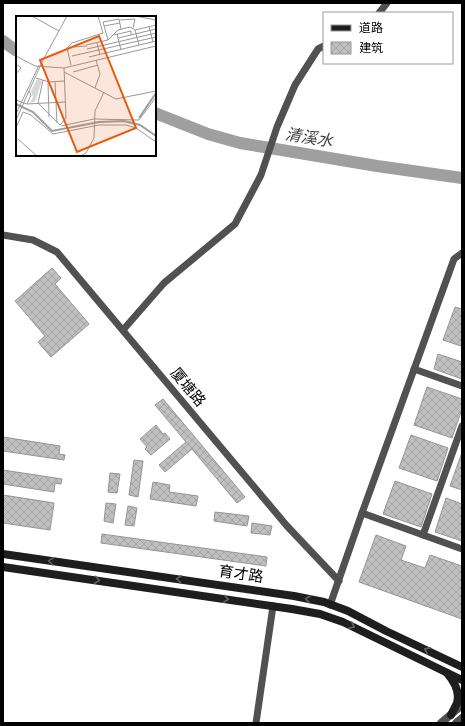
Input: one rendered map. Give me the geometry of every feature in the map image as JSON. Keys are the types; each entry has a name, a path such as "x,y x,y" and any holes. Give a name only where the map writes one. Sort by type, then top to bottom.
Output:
{"main road":[{"name":"育才路","path":"3,554 294,596 324,602 348,611 462,667"},
{"name":"育才路","path":"3,567 320,614 343,622 462,680"},
{"path":"445,671 456,688 457,701 451,714"}],"street":[{"path":"381,12 387,3"},
{"path":"123,330 164,283 235,224 261,175 277,127 295,84 318,49 323,46"},
{"name":"厦塘路","path":"3,234 33,240 57,252 288,526 339,581"},
{"path":"330,604 454,259 462,253"},
{"path":"414,369 462,386"},
{"path":"423,535 462,426"},
{"path":"362,513 462,549"},
{"path":"256,723 273,606"},
{"path":"441,723 462,705"},
{"path":"456,723 462,718"}],"building":[{"path":"52,268 61,278 55,284 89,324 51,357 38,342 45,336 15,301"},
{"path":"455,307 462,309 461,346 443,340"},
{"path":"438,354 462,362 462,379 434,369"},
{"path":"427,387 462,399 462,409 452,438 414,425"},
{"path":"163,399 245,497 237,503 192,449 165,472 159,465 186,442 155,405"},
{"path":"156,425 163,434 165,433 170,439 151,455 145,449 147,447 140,439"},
{"path":"411,435 448,448 437,481 399,468"},
{"path":"3,437 60,446 59,454 65,455 64,460 3,451"},
{"path":"462,455 462,490 450,486"},
{"path":"134,460 143,461 138,497 129,495"},
{"path":"3,470 62,479 61,484 55,483 54,492 3,484"},
{"path":"110,473 120,474 117,493 108,492"},
{"path":"395,481 432,494 421,527 383,514"},
{"path":"153,482 170,485 169,492 198,496 196,506 150,499"},
{"path":"3,495 54,503 50,530 3,523"},
{"path":"446,498 462,504 462,541 435,532"},
{"path":"106,503 116,504 113,523 104,521"},
{"path":"128,506 137,508 134,526 125,525"},
{"path":"215,512 249,516 247,526 214,521"},
{"path":"252,523 272,526 270,535 251,533"},
{"path":"102,534 267,557 266,566 101,543"},
{"path":"376,535 406,546 401,560 425,568 430,555 462,566 462,619 359,582"}],"waterway":[{"name":"清溪水","path":"3,41 16,50"},
{"name":"清溪水","path":"156,113 208,134 240,143 377,166 462,178"}]}
